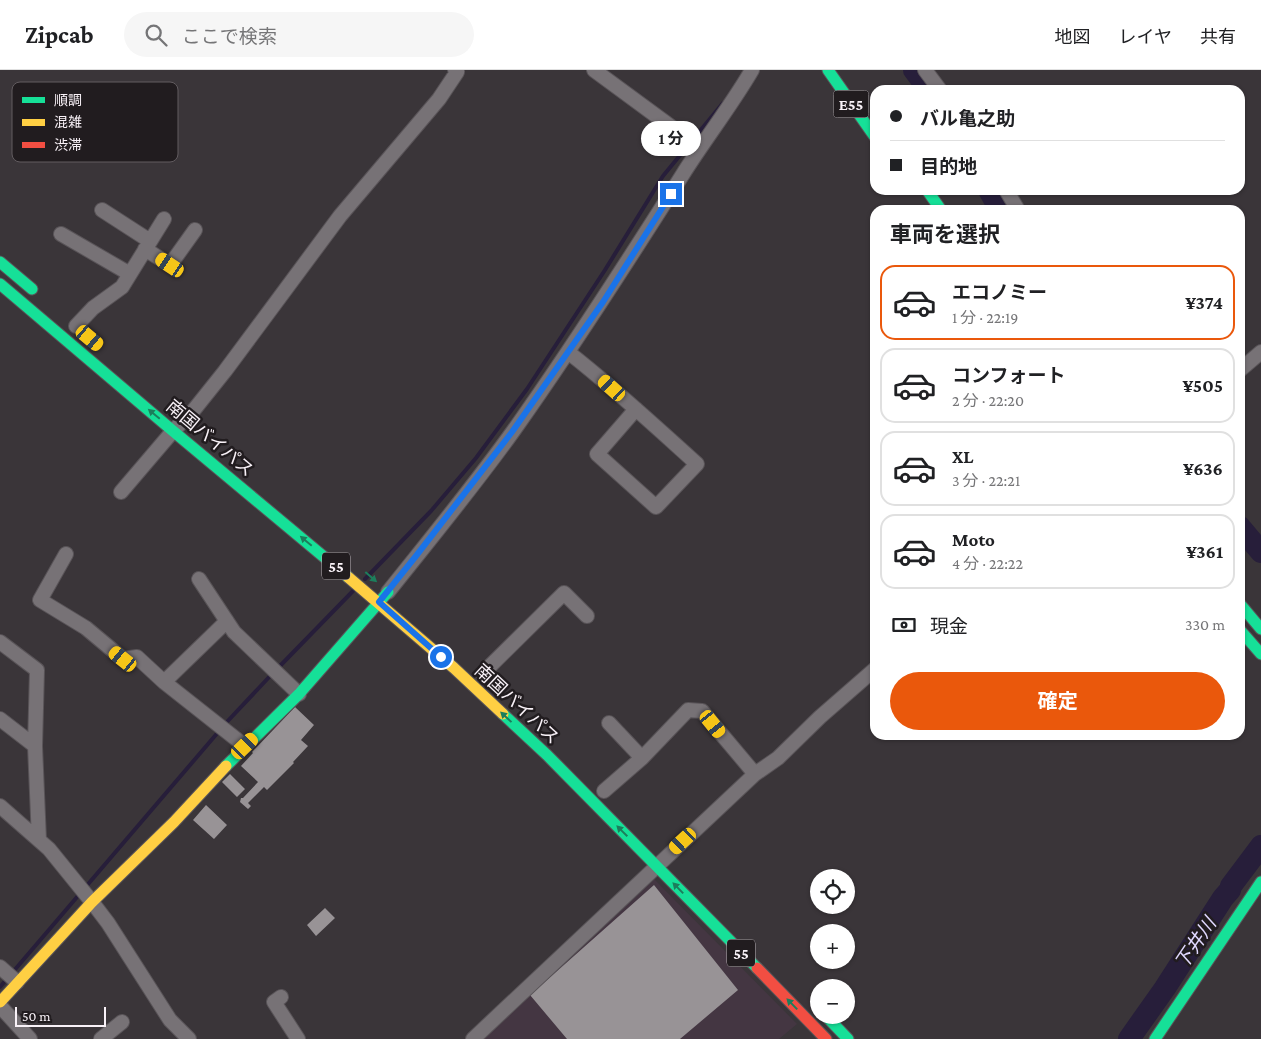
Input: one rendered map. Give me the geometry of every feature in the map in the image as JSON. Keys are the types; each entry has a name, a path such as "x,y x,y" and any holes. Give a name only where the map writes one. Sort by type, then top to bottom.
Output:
{"main road":[{"name":"E55","path":"828,70 870,116"},
{"name":"E55","path":"828,70 870,130"},
{"path":"0,262 42,297"},
{"name":"南国バイパス","path":"0,284 173,431 386,594 826,1039"},
{"path":"0,1002 92,902 174,822 245,746 299,694 386,594"},
{"path":"1245,610 1261,629"},
{"path":"1245,636 1261,654"},
{"name":"南国バイパス","path":"472,665 486,678"},
{"path":"1155,1039 1261,882"},
{"path":"834,1024 848,1039"}],"street":[{"path":"121,492 225,371 340,216 439,99 457,72 455,70"},
{"path":"594,70 700,148"},
{"path":"386,594 509,436 603,302 700,148 738,94 752,70"},
{"path":"925,70 936,85"},
{"path":"102,210 148,245 170,265 195,230"},
{"path":"77,326 93,308 122,286 164,219"},
{"path":"60,234 130,274"},
{"path":"568,352 600,377 636,409 697,464 656,507 597,454 636,409"},
{"path":"1245,366 1261,352"},
{"path":"66,554 40,600 86,628 123,659 137,657 164,682 245,746"},
{"path":"199,579 226,621 299,694"},
{"path":"486,678 564,593 587,616"},
{"path":"164,682 226,621"},
{"path":"0,642 37,670 35,746 39,840"},
{"path":"473,1039 755,774 778,758 820,717 870,673"},
{"path":"604,791 642,758 688,710 702,711 755,774"},
{"path":"0,719 35,746"},
{"path":"609,723 642,758"},
{"path":"0,806 49,849 92,902 108,922 170,1020 189,1039"},
{"path":"0,967 17,982"},
{"path":"281,997 274,1002 298,1039"},
{"path":"0,1006 30,1039"},
{"path":"101,1039 122,1022"}],"shaded area":[{"path":"654,879 797,1024 779,1039 483,1039"}],"building":[{"path":"295,707 314,725 301,740 308,746 267,790 264,787 248,803 251,806 248,809 240,802 241,798 258,782 241,766"},
{"path":"230,774 245,789 237,797 222,782"},
{"path":"206,805 227,825 214,839 193,820"},
{"path":"654,885 738,990 680,1039 567,1039 530,995"},
{"path":"325,908 335,918 316,936 307,925"}],"waterway":[{"name":"下井川","path":"914,70 925,85"},
{"path":"365,579 431,511 476,458 527,389 605,270 663,176 723,103"},
{"name":"下井川","path":"992,195 997,205"},
{"name":"下井川","path":"1245,533 1261,552"},
{"path":"277,669 353,591"},
{"path":"224,725 272,674"},
{"path":"0,987 220,730"},
{"name":"下井川","path":"1129,1039 1165,988 1231,886 1261,846"}],"traffic: fast":[{"path":"828,70 870,130"},
{"path":"930,195 938,205"},
{"path":"0,262 32,289"},
{"path":"0,284 348,577"},
{"path":"226,766 299,694 388,592"},
{"path":"1245,610 1261,629"},
{"path":"1245,636 1261,654"},
{"path":"503,714 547,755 757,968"},
{"path":"1155,1039 1261,882"},
{"path":"834,1024 848,1039"}],"traffic: slow":[{"path":"348,577 454,668 503,714"},
{"path":"0,1002 92,902 174,822 226,766"}],"traffic: jam":[{"path":"757,968 826,1039"}],"route":[{"path":"441,657 379,602 512,432 603,302 671,194"}]}
